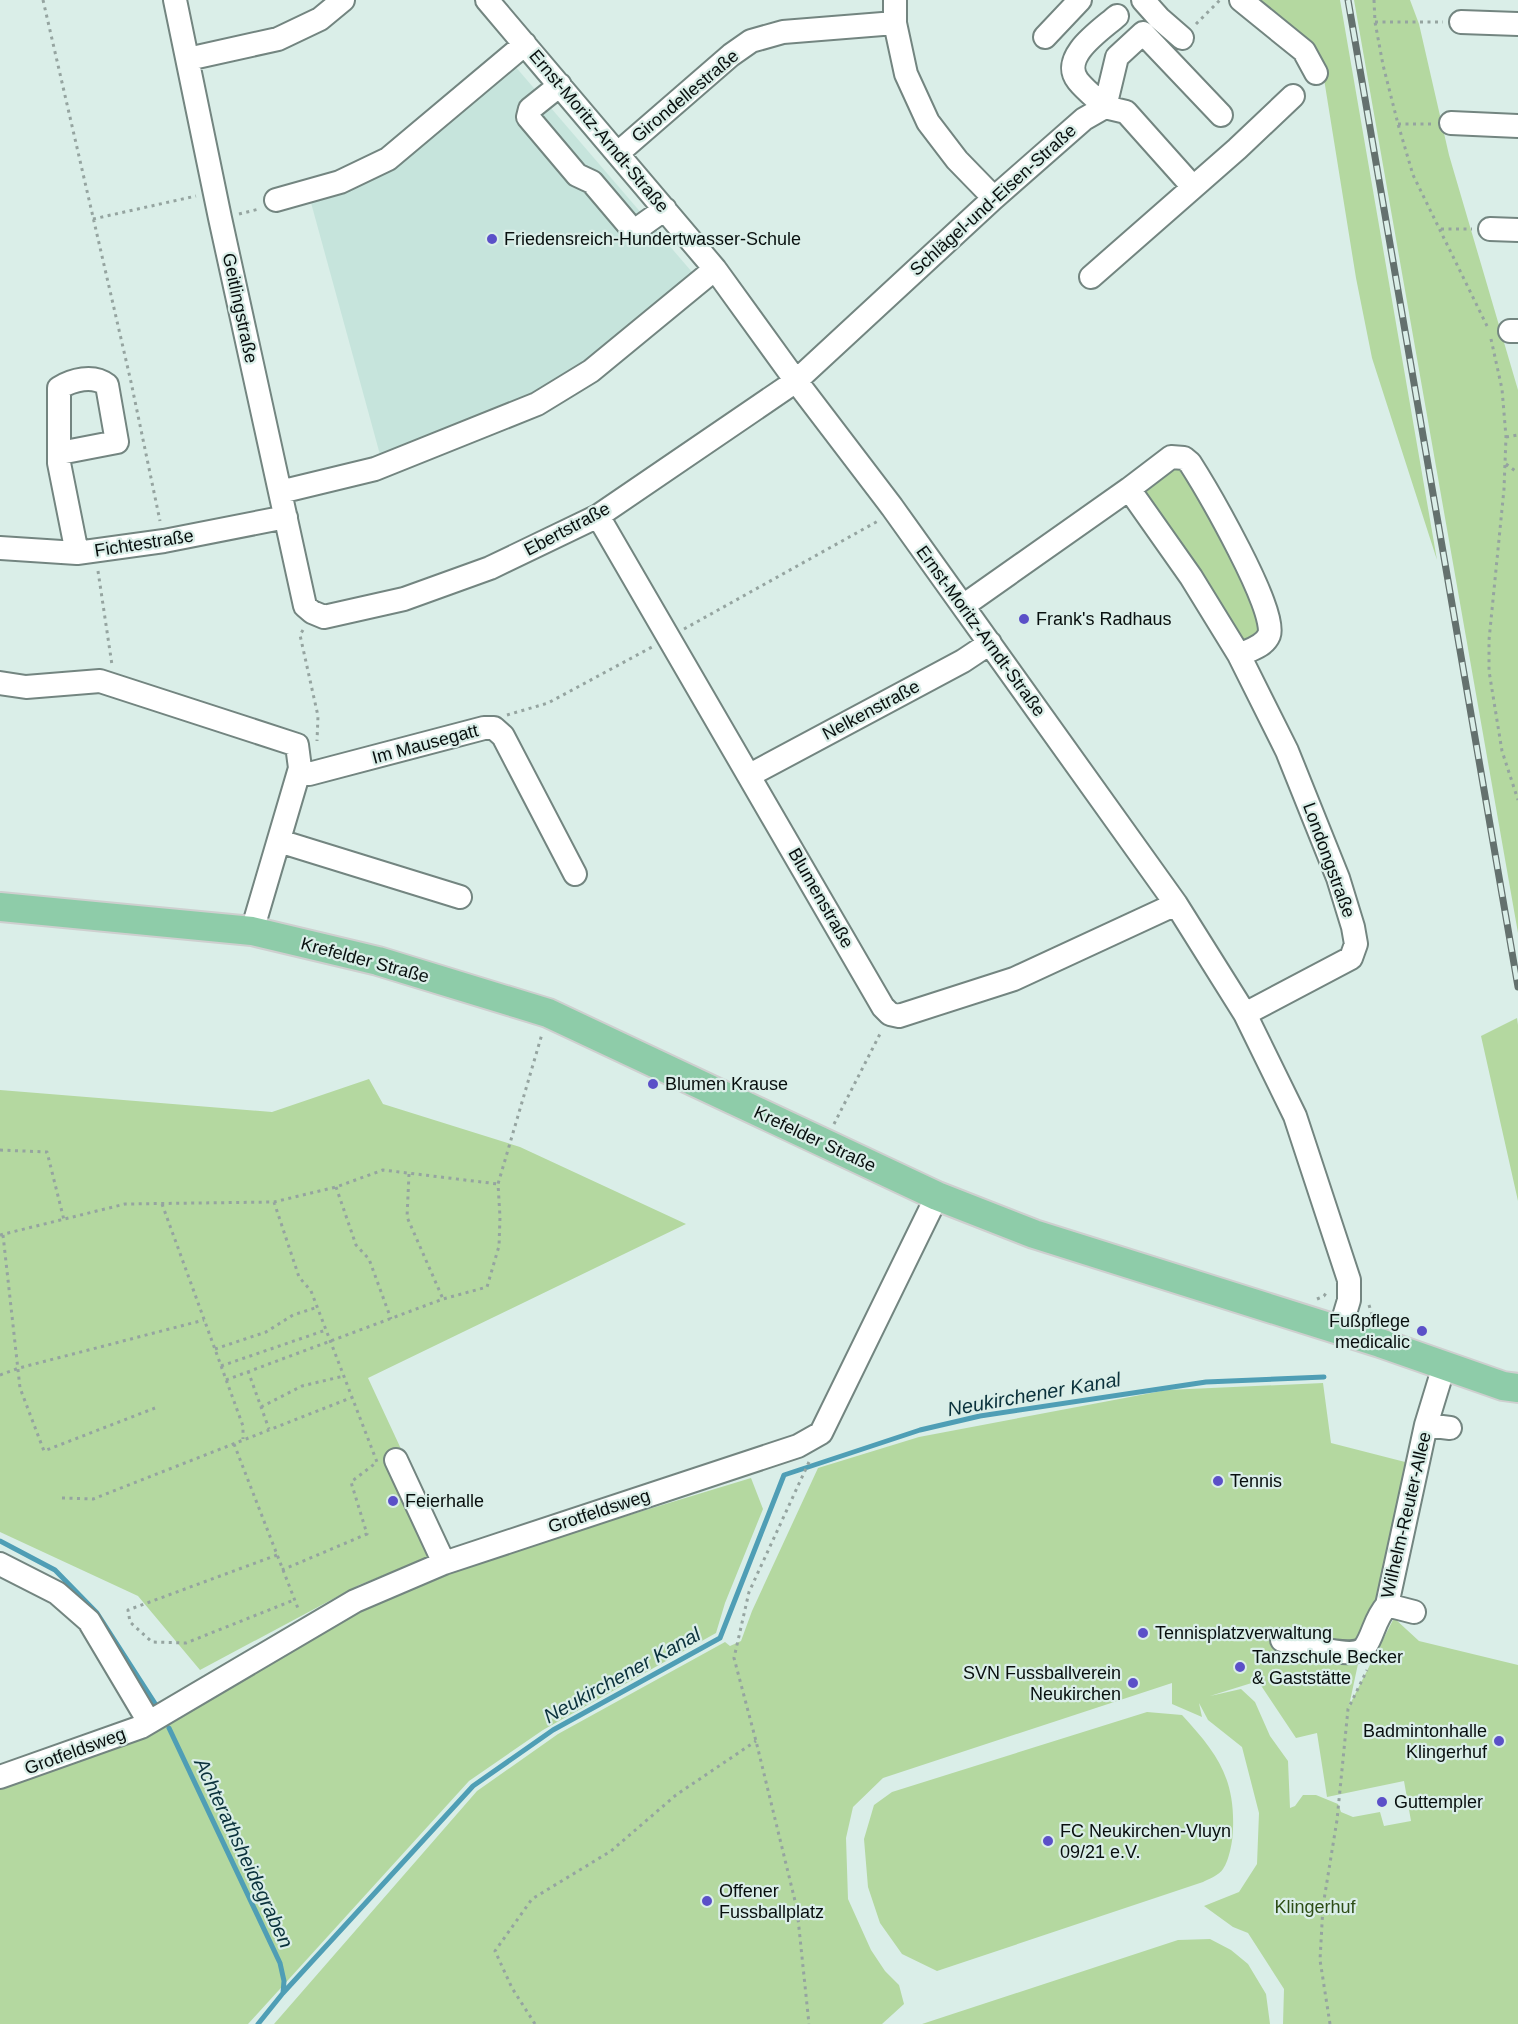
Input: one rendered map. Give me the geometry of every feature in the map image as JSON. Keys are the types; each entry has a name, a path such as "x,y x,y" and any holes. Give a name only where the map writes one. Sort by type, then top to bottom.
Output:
{"main road":[{"name":"Krefelder Straße","path":"0,907 252,931 378,961 548,1013 937,1196 1034,1234 1340,1330 1503,1386 1518,1388"}],"street":[{"name":"Geitlingstraße","path":"175,0 305,606 312,612"},
{"path":"188,59 278,39 320,19 343,0"},
{"name":"Ernst-Moritz-Arndt-Straße","path":"487,0 715,269 796,381 892,507 1176,904 1245,1014 1294,1116 1349,1280 1349,1300 1340,1330"},
{"path":"895,0 895,23 906,74 928,122 957,160 994,198"},
{"path":"1045,37 1080,0"},
{"path":"1143,0 1182,38"},
{"path":"1241,0 1304,51 1316,73"},
{"path":"1117,16 1076,53 1073,63 1077,80 1106,107 1126,112 1193,187"},
{"path":"1461,22 1518,24"},
{"name":"Girondellestraße","path":"618,153 731,55 751,41 783,32 895,23"},
{"path":"1106,107 1117,57 1143,33 1221,115"},
{"path":"276,200 340,182 388,159 525,44"},
{"path":"560,85 530,109 528,117 570,167 577,175 592,182 631,228 637,229 665,209"},
{"path":"1091,277 1237,149 1293,96"},
{"name":"Schlägel-und-Eisen-Straße","path":"796,381 1084,118 1106,107"},
{"path":"1451,123 1518,126"},
{"path":"1490,229 1518,230"},
{"path":"280,492 375,469 537,404 591,371 715,269"},
{"name":"Ebertstraße","path":"312,612 324,616 404,599 490,568 598,516 796,381"},
{"path":"60,453 59,463 86,552"},
{"path":"963,606 1171,457 1184,458 1190,463 1230,529 1270,624 1270,632 1263,644 1239,655"},
{"name":"Londongstraße","path":"1129,489 1191,577 1239,655 1287,751 1338,878 1353,927 1356,944 1351,958 1245,1014"},
{"name":"Blumenstraße","path":"598,516 883,1006 890,1014"},
{"name":"Fichtestraße","path":"0,548 86,552 165,541 286,517"},
{"name":"Nelkenstraße","path":"750,775 963,661 990,644"},
{"path":"0,683 26,687 100,681 297,746 305,771 279,841 252,931"},
{"name":"Im Mausegatt","path":"305,771 484,728 494,728 502,736 575,874"},
{"path":"279,841 460,897"},
{"path":"890,1014 899,1016 1014,979 1176,904"},
{"name":"Grotfeldsweg","path":"0,1777 112,1739 149,1722 355,1600 444,1563 798,1446 821,1433 937,1196"},
{"name":"Wilhelm-Reuter-Allee","path":"1282,1640 1345,1653 1357,1653 1365,1647 1378,1615 1388,1605 1426,1425 1444,1366"},
{"path":"1426,1425 1450,1428"},
{"path":"396,1460 444,1563"},
{"name":"Grotfeldsweg","path":"0,1564 57,1593 89,1621 149,1722"},
{"path":"1388,1605 1414,1612"}],"path":[{"path":"43,0 131,382 165,541"},
{"path":"1182,38 1220,0"},
{"path":"1374,0 1375,22 1383,65 1413,175 1489,327 1502,389 1506,464 1489,640 1489,671 1502,751 1518,800"},
{"path":"1375,22 1461,22"},
{"path":"1398,124 1451,123"},
{"path":"93,219 215,192"},
{"path":"220,218 264,208 276,200"},
{"path":"1441,230 1490,229"},
{"path":"1506,437 1518,435"},
{"path":"1506,464 1518,473"},
{"path":"494,728 499,717 548,703 882,519"},
{"path":"86,552 112,665 100,681"},
{"path":"305,771 318,739 318,716 300,635 312,612"},
{"path":"226,1380 443,1299 487,1287 499,1246 498,1184 548,1013"},
{"path":"825,1144 890,1014"},
{"path":"0,1150 47,1152 64,1220"},
{"path":"155,1408 44,1451 20,1388 20,1368 2,1235 125,1204 274,1202 336,1187 383,1170 498,1184"},
{"path":"409,1174 407,1217 443,1299"},
{"path":"336,1187 356,1245 369,1259 392,1319"},
{"path":"274,1202 299,1277 312,1291 377,1462 351,1482 368,1534 282,1570"},
{"path":"162,1204 243,1426 243,1439"},
{"path":"215,1348 266,1332 292,1315 318,1307"},
{"path":"0,1375 204,1320"},
{"path":"221,1366 326,1330"},
{"path":"248,1371 269,1429"},
{"path":"261,1407 302,1386 344,1376"},
{"path":"62,1498 93,1499 352,1397"},
{"path":"234,1444 306,1629"},
{"path":"809,2024 797,1910 734,1658 749,1592 810,1458"},
{"path":"277,1555 128,1610 130,1622 152,1641 186,1643 294,1600"},
{"path":"1330,2024 1320,1959 1323,1906 1336,1820 1348,1710 1371,1661"},
{"path":"535,2024 512,1988 495,1951 532,1899 611,1851 676,1795 756,1741"}],"shaded area":[{"name":"Friedensreich-Hundertwasser-Schule","path":"514,65 698,279 552,388 382,462 310,199"}],"green space":[{"path":"1251,0 1340,0 1437,560 1372,358 1356,278 1320,54"},
{"path":"1354,0 1410,0 1419,24 1449,155 1518,390 1518,933"},
{"path":"1178,464 1209,506 1264,631 1246,643 1238,640 1143,490"},
{"path":"1517,1018 1518,1025 1518,1201 1481,1036"},
{"path":"369,1079 383,1104 520,1147 686,1224 368,1378 448,1550 359,1585 200,1670 138,1596 0,1532 0,1090 272,1112"},
{"name":"Klingerhuf","path":"1323,1383 1331,1443 1409,1463 1381,1596 1362,1645 1349,1706 1394,1618 1419,1641 1518,1665 1518,2024 1283,2024 1284,1989 1248,1933 1233,1927 1204,1906 1239,1892 1257,1864 1259,1813 1242,1747 1208,1720 1199,1703 1202,1717 1172,1704 1172,1683 883,1778 853,1807 846,1838 848,1899 871,1950 885,1971 899,1985 904,2004 882,2024 274,2024 477,1791 558,1734 725,1642 730,1646 741,1641 752,1611 818,1468 919,1437 1167,1390","holes":["1258,1681 1296,1738 1317,1733 1327,1797 1404,1781 1411,1821 1384,1826 1380,1812 1353,1817 1341,1812 1338,1804 1316,1795 1303,1795 1295,1806 1290,1808 1288,1761 1270,1736 1255,1702 1241,1689 1210,1696"]},
{"path":"751,1478 763,1509 725,1603 716,1633 543,1730 469,1781 248,2024 0,2024 0,1786 377,1603 488,1558"},
{"name":"FC Neukirchen-Vluyn 09/21 e.V.","path":"1147,1712 1182,1715 1205,1741 1221,1766 1231,1794 1233,1829 1229,1856 1221,1871 1203,1882 937,1971 902,1954 880,1923 868,1887 864,1839 874,1805 892,1792"},
{"path":"1210,1939 1231,1950 1248,1964 1266,1994 1270,2024 922,2024 1178,1940"}],"waterway":[{"name":"Neukirchener Kanal","path":"258,2024 283,1993 473,1786 553,1730 720,1638 784,1475 920,1430 980,1416 1206,1382 1324,1377"},
{"name":"Achterathsheidegraben","path":"0,1541 55,1570 97,1613 156,1705"},
{"name":"Achterathsheidegraben","path":"169,1728 280,1963 284,1981 283,1993"}],"railway":[{"path":"1348,0 1518,987"}],"place":[{"name":"Friedensreich-Hundertwasser-Schule","path":"492,239"},
{"name":"Frank's Radhaus","path":"1024,619"},
{"name":"Blumen Krause","path":"653,1084"},
{"name":"Fußpflege medicalic","path":"1422,1331"},
{"name":"Tennis","path":"1218,1481"},
{"name":"Feierhalle","path":"393,1501"},
{"name":"Tennisplatzverwaltung","path":"1143,1633"},
{"name":"Tanzschule Becker & Gaststätte","path":"1240,1667"},
{"name":"SVN Fussballverein Neukirchen","path":"1133,1683"},
{"name":"Badmintonhalle Klingerhuf","path":"1499,1741"},
{"name":"Guttempler","path":"1382,1802"},
{"name":"FC Neukirchen-Vluyn 09/21 e.V.","path":"1048,1841"},
{"name":"Offener Fussballplatz","path":"707,1901"}]}
